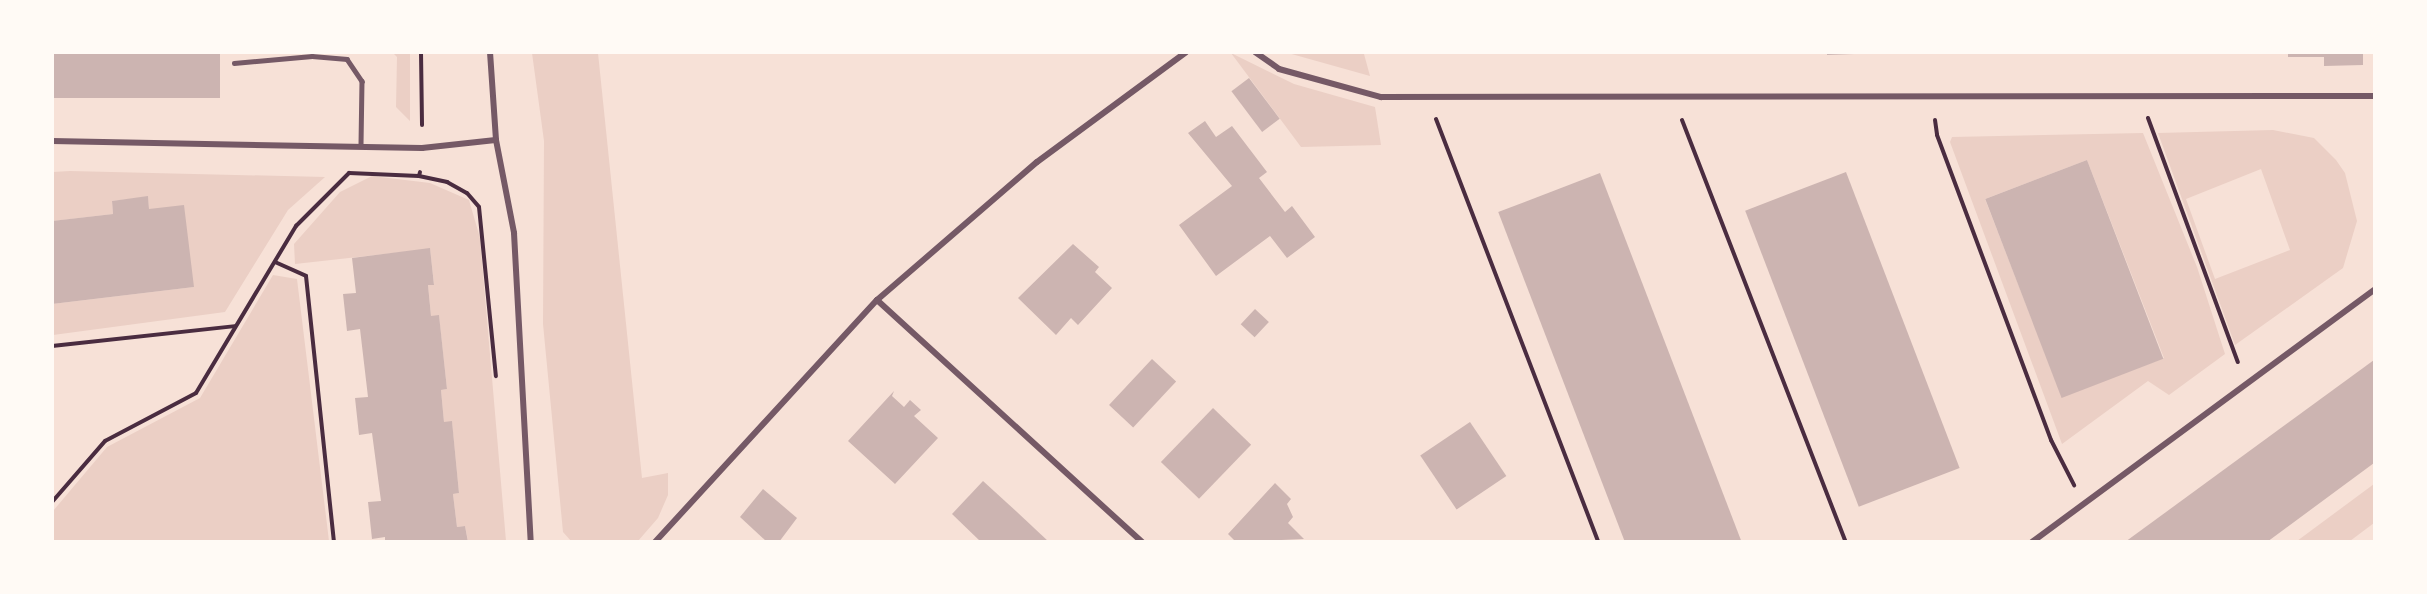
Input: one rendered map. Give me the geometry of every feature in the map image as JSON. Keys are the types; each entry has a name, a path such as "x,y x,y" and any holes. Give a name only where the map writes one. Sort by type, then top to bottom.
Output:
{"street":[{"path":"490,52 496,140 514,233 531,542"},
{"path":"654,542 877,300 1037,162 1186,52"},
{"path":"1255,52 1279,69 1381,97 2374,96"},
{"path":"52,141 422,148 496,140"},
{"path":"2032,542 2374,290"},
{"path":"877,300 1142,542"}],"lane":[{"path":"234,63 312,56 347,59 362,81 361,147"}],"path":[{"path":"419,177 422,148 421,52"},
{"path":"1933,96 1937,135 2051,440 2084,504"},
{"path":"1427,97 1599,542"},
{"path":"1672,97 1846,542"},
{"path":"2141,97 2246,385"},
{"path":"52,502 105,441 196,393 296,226 349,173 419,177 447,182 467,193 479,207 496,384"},
{"path":"274,262 306,276 334,542"},
{"path":"52,346 236,326"}],"shaded area":[{"path":"393,53 410,53 410,121 396,107 397,57"},
{"path":"532,53 598,53 642,478 668,473 668,495 658,518 638,541 571,541 563,532 543,324 544,141"},
{"path":"1231,53 1294,84 1375,107 1381,145 1301,147"},
{"path":"1288,53 1364,54 1370,76"},
{"path":"2273,130 2314,138 2336,160 2345,173 2357,221 2343,268 2235,345 2158,133","holes":["2261,169 2290,250 2215,279 2186,199"]},
{"path":"2143,133 2197,267 2225,354 2169,395 2148,381 2062,444 1950,142 1952,137","holes":["2087,160 2164,358 2062,397 1985,199"]},
{"path":"53,172 325,177 288,210 225,312 53,335 52,304 194,287 149,209 148,197 112,201 113,214 53,221"},
{"path":"372,176 430,183 469,200 480,238 506,541 468,541 465,526 457,527 453,494 459,493 452,422 444,422 441,390 447,389 439,316 431,316 428,285 434,284 430,249 295,264 294,244 340,192"},
{"path":"273,275 297,279 329,541 53,541 53,511 107,447 200,398"},
{"path":"2374,484 2374,523 2350,541 2297,541"}],"building":[{"path":"52,52 220,52 220,98 52,98"},
{"path":"1827,52 1854,52 1854,54 1827,55"},
{"path":"2288,52 2363,52 2363,65 2324,66 2324,57 2288,57"},
{"path":"1249,78 1280,119 1262,132 1231,91"},
{"path":"1205,121 1216,137 1232,126 1267,172 1259,178 1285,212 1292,206 1315,237 1287,258 1270,236 1216,276 1179,225 1232,186 1188,133"},
{"path":"2087,160 2163,359 2062,398 1985,199"},
{"path":"1846,172 1960,468 1859,507 1745,211"},
{"path":"1600,173 1742,542 1625,542 1498,212"},
{"path":"148,196 149,209 184,205 194,287 52,304 52,221 113,214 112,201"},
{"path":"1073,244 1099,267 1095,272 1112,288 1078,325 1071,318 1056,335 1018,298"},
{"path":"430,248 434,285 428,285 431,316 439,315 447,389 441,390 444,422 452,421 459,493 453,494 457,527 465,526 468,542 385,542 385,537 372,539 368,502 381,501 372,433 359,435 355,398 368,397 360,329 347,331 343,294 356,293 352,258"},
{"path":"1255,309 1269,322 1255,337 1241,324"},
{"path":"1152,359 1176,382 1133,428 1109,405"},
{"path":"2374,360 2374,463 2267,542 2125,542"},
{"path":"894,391 892,396 904,407 910,400 921,410 914,416 938,438 895,484 848,441"},
{"path":"1213,408 1251,445 1199,499 1161,462"},
{"path":"1470,422 1506,476 1457,509 1420,456"},
{"path":"983,481 1049,542 981,542 952,514"},
{"path":"1275,483 1291,499 1287,504 1293,517 1288,523 1304,539 1236,542 1228,534"},
{"path":"763,489 797,518 779,542 767,542 740,517"}]}
